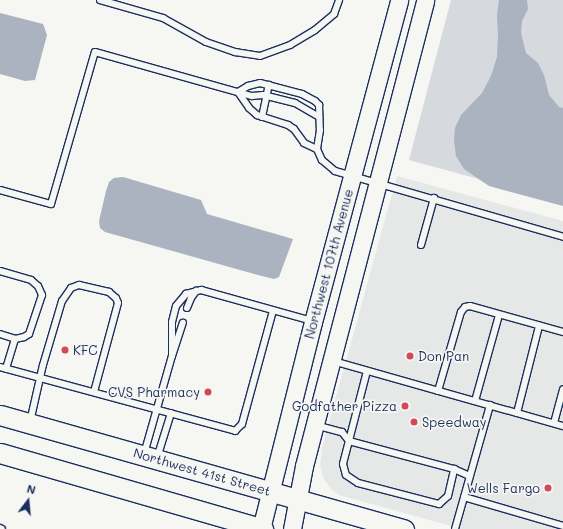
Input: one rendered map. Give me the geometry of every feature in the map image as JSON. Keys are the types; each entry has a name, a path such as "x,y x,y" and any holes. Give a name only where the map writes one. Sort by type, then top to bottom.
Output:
{"main road":[{"name":"Northwest 107th Avenue","path":"261,529 269,491 313,322 399,0"},
{"name":"Northwest 107th Avenue","path":"292,529 304,466 425,0"},
{"name":"Northwest 41st Street","path":"0,415 404,529"},
{"path":"0,453 261,529"}],"lane":[{"path":"100,0 163,18 206,42 235,52 260,56 290,45 315,30 334,14 338,0"},
{"path":"0,190 51,204 95,52 252,96 268,96 295,103 319,117"},
{"path":"238,92 254,84 269,85 302,94 315,101 319,105 320,130 317,149 322,160 330,168 377,184 434,198 563,237"},
{"path":"262,117 268,96 269,85"},
{"path":"238,92 249,108 262,117 294,129 304,143 317,149"},
{"path":"421,245 434,198"},
{"path":"0,271 31,280 41,291 41,298 29,334 15,339 0,334"},
{"path":"30,423 40,378 62,301 70,288 84,286 109,292 116,298 118,306 94,392"},
{"path":"172,356 172,322 176,306 182,297 196,291 201,290 313,322"},
{"path":"187,308 196,291"},
{"path":"438,391 461,312 465,307 470,306 563,332"},
{"path":"15,339 3,368 171,413 232,432 239,429 242,424 273,311"},
{"path":"475,401 499,314"},
{"path":"150,458 156,409 183,323"},
{"path":"517,413 539,326"},
{"path":"332,361 563,426"},
{"path":"367,371 343,464 346,474 358,483 439,504 448,496 454,469"},
{"path":"554,424 563,389"},
{"path":"455,529 490,405"},
{"path":"150,458 171,413"},
{"path":"315,425 342,432 349,441 454,469 470,476"},
{"path":"464,497 563,526"}],"shaded area":[{"path":"451,0 563,0 563,202 409,160"},
{"path":"499,0 527,0 528,9 522,21 521,33 526,53 538,63 544,75 549,95 559,107 563,108 563,206 489,186 464,169 456,156 454,141 455,128 461,115 482,93 491,76 497,57 497,14"},
{"path":"0,13 43,24 47,35 35,80 25,81 0,74"},
{"path":"397,176 563,221 563,529 462,529 339,495 331,489 324,479 320,466 322,448"},
{"path":"123,177 201,200 207,214 293,239 279,277 274,279 258,275 105,232 100,228 99,221 106,191 109,182 114,178"}],"place":[{"name":"KFC","path":"65,350"},
{"name":"Don Pan","path":"410,356"},
{"name":"CVS Pharmacy","path":"208,392"},
{"name":"Godfather Pizza","path":"405,406"},
{"name":"Speedway","path":"414,422"},
{"name":"Wells Fargo","path":"548,488"}]}
